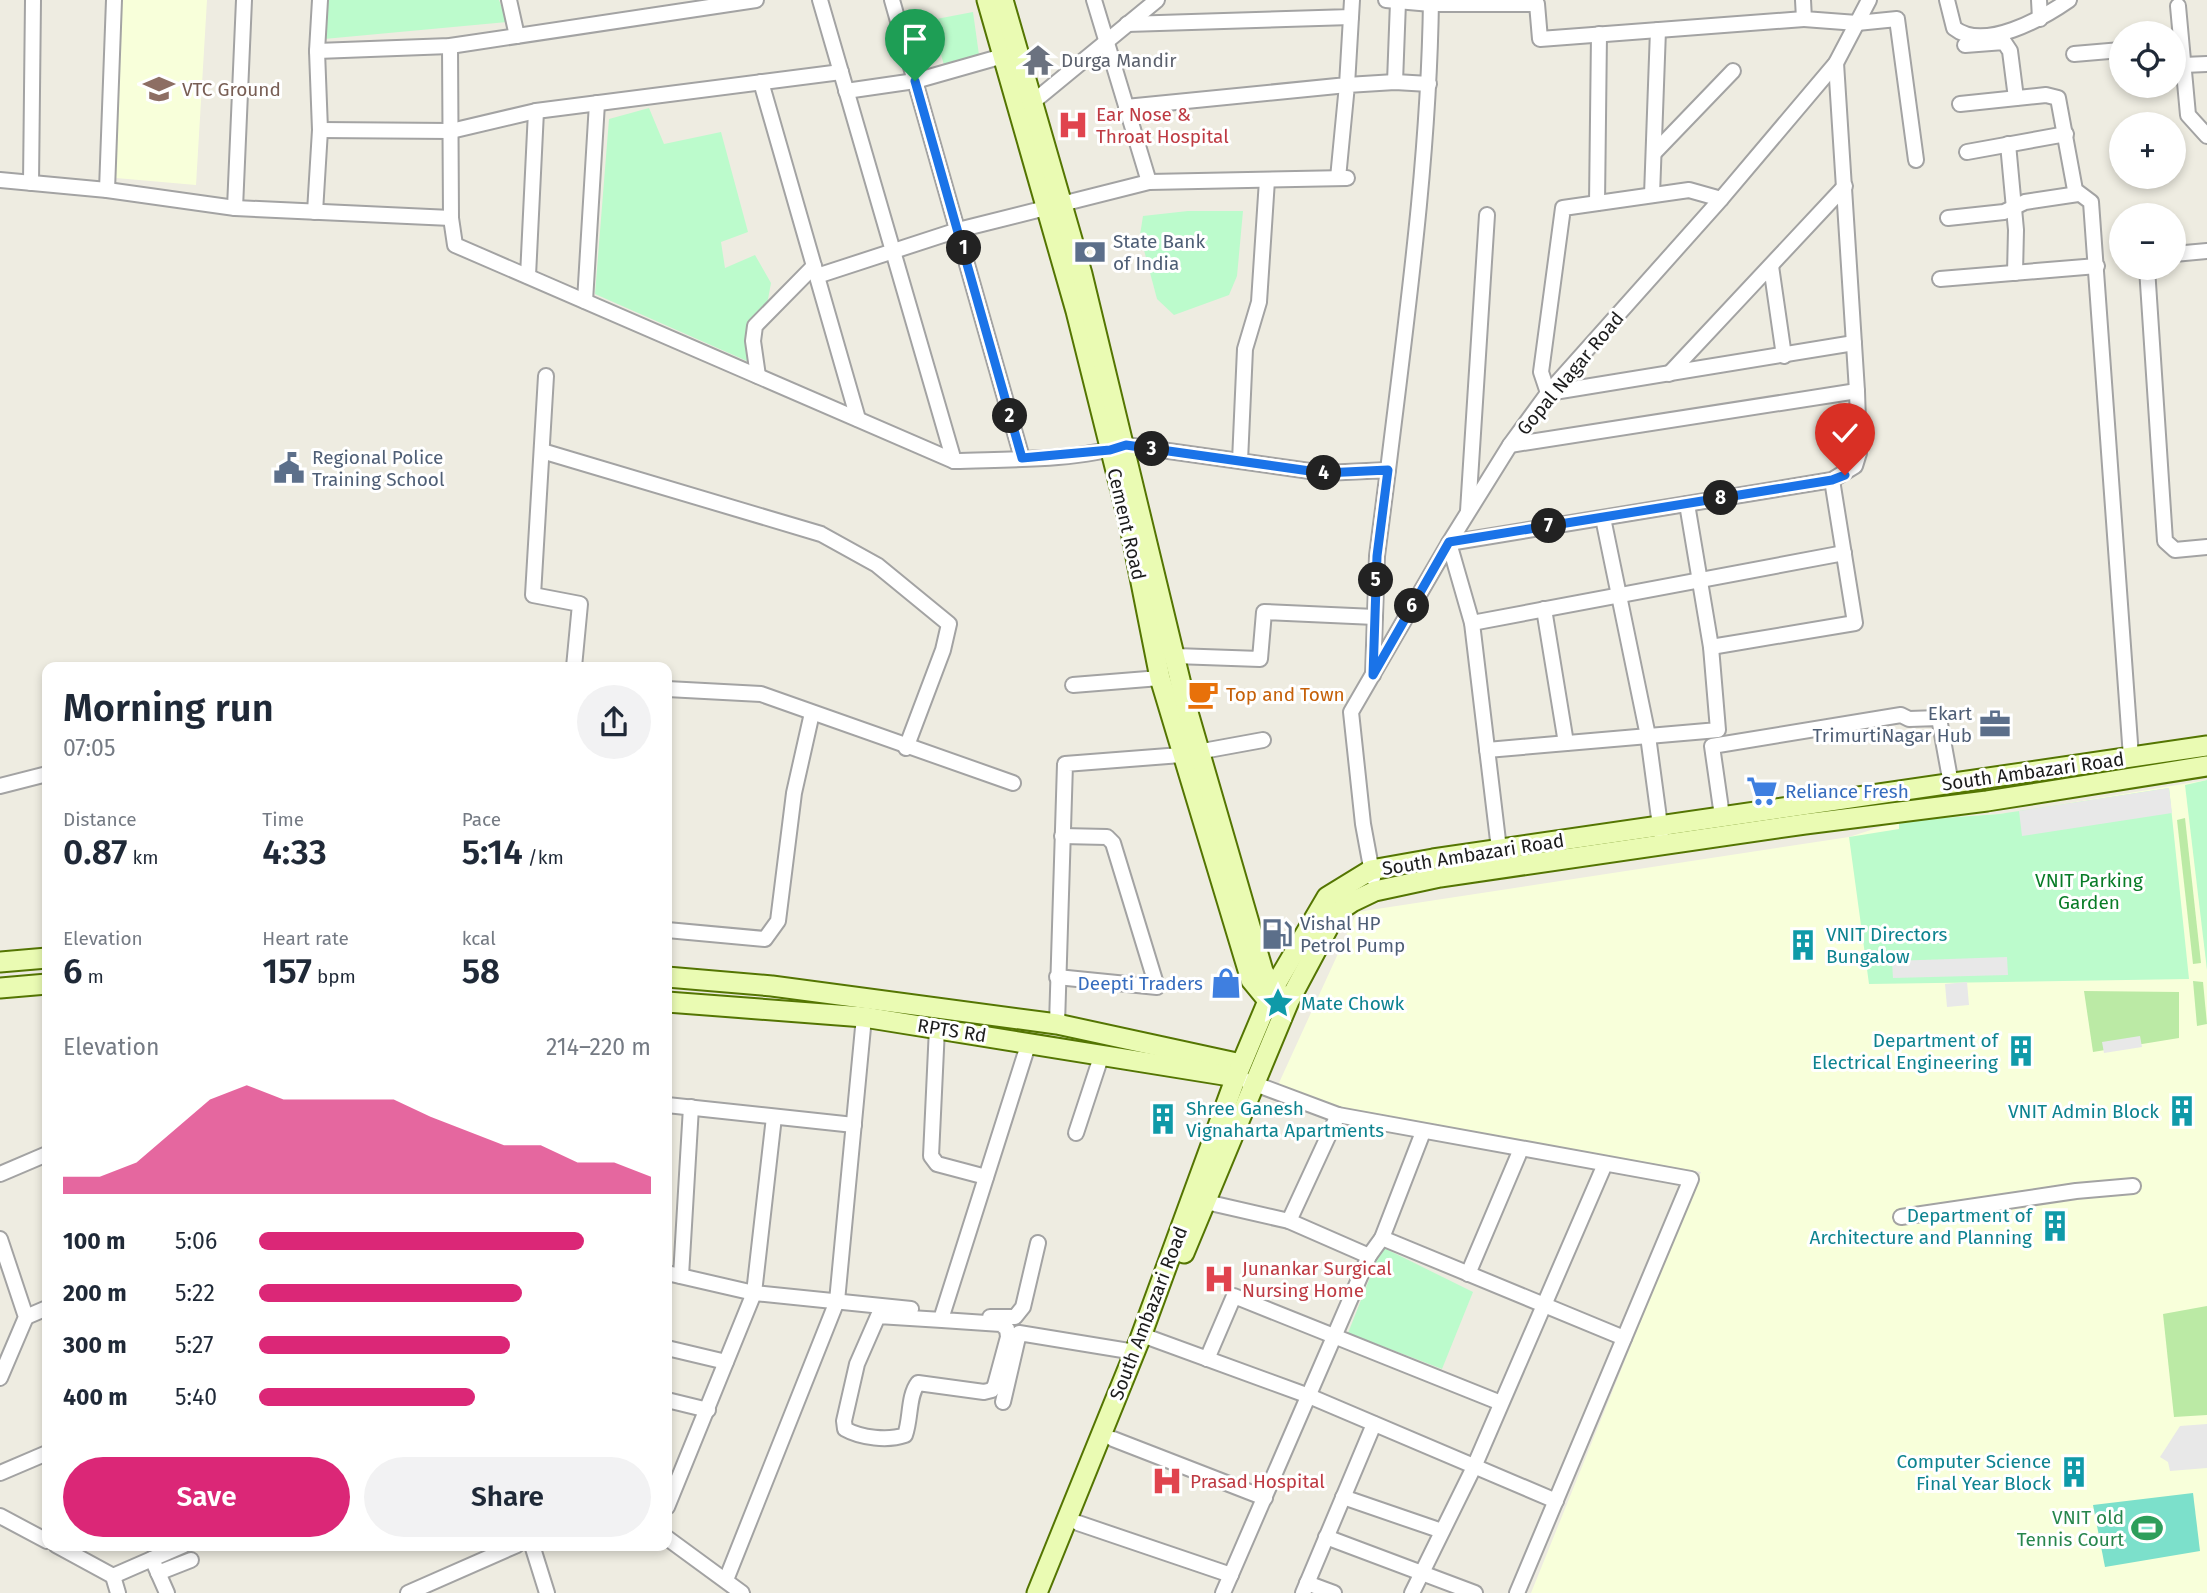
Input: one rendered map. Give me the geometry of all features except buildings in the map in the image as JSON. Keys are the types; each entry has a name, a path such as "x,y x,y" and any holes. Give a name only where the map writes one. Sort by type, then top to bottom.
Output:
{"main road":[{"name":"Cement Road","path":"987,0 1003,56 1054,205"},
{"name":"Cement Road","path":"1003,0 1033,102 1054,205 1175,656 1190,753 1251,980 1270,995"},
{"name":"Cement Road","path":"1118,448 1130,527 1160,678 1190,753"},
{"name":"South Ambazari Road","path":"1037,1593 1143,1342 1206,1202 1286,1008 1336,913 1376,891 1662,835 1722,816 2207,746"},
{"path":"1662,835 1987,801 2207,766"},
{"name":"South Ambazari Road","path":"1049,1593 1114,1439 1143,1342 1238,1070 1270,995 1326,897 1371,870 1499,849 1662,835"},
{"path":"0,962 42,958"},
{"path":"672,977 772,986 1057,1024 1238,1070"},
{"path":"0,988 42,984"},
{"path":"1270,995 1286,1008"},
{"name":"RPTS Rd","path":"672,1002 864,1017 1101,1054 1238,1070"}],"street":[{"path":"32,183 33,0"},
{"path":"107,190 114,0"},
{"path":"235,208 244,0"},
{"path":"315,212 320,130 317,51 320,0"},
{"path":"509,0 517,36"},
{"path":"317,51 450,46 756,0"},
{"path":"820,0 954,461"},
{"path":"892,0 1022,458"},
{"path":"1094,0 1149,182"},
{"path":"1033,102 1157,0"},
{"path":"758,376 753,341 755,326 815,271 893,253 958,230 1149,182 1343,178 1352,0"},
{"path":"1803,0 1804,19"},
{"name":"Gopal Nagar Road","path":"1376,891 1363,824 1351,712 1449,542 1510,445 1548,393 1721,199 1836,63 1869,0"},
{"path":"1947,0 1954,28 1970,36 2017,29 2040,19 2068,0"},
{"path":"2039,0 2040,19"},
{"path":"1395,82 1392,1 1537,4 1540,39 1804,19 1857,23 1894,18 1900,22 1916,160"},
{"path":"1373,675 1377,556 1416,238 1429,84 1431,2"},
{"path":"2178,6 2178,21"},
{"path":"1127,24 1351,17"},
{"path":"1652,195 1658,30"},
{"path":"1597,203 1599,34"},
{"path":"1965,46 2004,42 2010,51 2015,98"},
{"path":"450,46 451,218 455,245 954,461 1022,458 1118,448 1324,473 1388,470"},
{"path":"2074,54 2109,51"},
{"path":"846,91 915,81 1003,56"},
{"path":"1499,849 1472,623 1449,542 1832,480 1855,466 1858,453 1857,391 1836,63"},
{"path":"2186,65 2207,64"},
{"path":"1655,152 1733,71"},
{"path":"320,130 451,131 536,111 841,72"},
{"path":"761,82 858,419"},
{"path":"1126,107 1348,85 1395,82 1429,84"},
{"path":"2186,90 2189,115 2207,136"},
{"path":"1960,104 2046,95 2058,97 2078,194"},
{"path":"585,301 597,103"},
{"path":"527,276 536,111"},
{"path":"1966,152 2066,134"},
{"path":"2008,144 2014,207 2015,273"},
{"path":"0,180 107,190 235,208 451,218"},
{"path":"1240,461 1245,349 1259,302 1267,180"},
{"path":"1670,374 1845,186"},
{"path":"1721,199 1689,190 1563,208 1541,372 1548,393 1854,343"},
{"path":"1948,218 2004,212 2014,207 2078,194 2091,202 2131,757"},
{"path":"1468,513 1487,215"},
{"path":"2186,253 2207,251"},
{"path":"1771,266 1784,356"},
{"path":"1940,279 2097,266"},
{"path":"2148,280 2165,541 2175,550 2207,547"},
{"path":"546,376 533,595 580,604 574,662"},
{"path":"1510,445 1857,391"},
{"path":"542,451 821,534 877,565 930,607 949,624 943,650 906,748"},
{"path":"1711,647 1855,623 1832,480"},
{"path":"1487,750 1718,730 1711,647 1687,504"},
{"path":"1603,517 1648,736 1662,835"},
{"path":"1472,623 1844,552"},
{"path":"1544,609 1566,743"},
{"path":"1175,656 1260,659 1264,612 1375,617"},
{"path":"1073,685 1160,678"},
{"path":"672,689 761,694 906,748 1013,783"},
{"path":"672,930 765,939 778,921 794,793 812,713"},
{"path":"1722,816 1712,746 1901,715 1909,719 1939,718 1951,784"},
{"path":"1057,1024 1065,764 1190,753 1263,740"},
{"path":"0,786 42,775"},
{"path":"1057,977 1157,987 1113,843 1107,837 1062,835"},
{"path":"726,1580 838,1301 864,1017"},
{"path":"937,1028 931,1156 937,1164 986,1177"},
{"path":"942,1316 1029,1042"},
{"path":"942,1316 1029,1042"},
{"path":"1076,1133 1101,1054"},
{"path":"1238,1070 1255,1083 1338,1115 1691,1179 1517,1593"},
{"path":"672,1105 854,1125"},
{"path":"691,1107 674,1275 754,1293 838,1301 887,1311 1001,1324 1007,1329 1008,1337 992,1390 918,1383 913,1389 910,1423 905,1436 896,1438 855,1435 845,1429 844,1422 858,1364 878,1316 887,1311"},
{"path":"1289,1221 1338,1115"},
{"path":"672,1495 754,1293 774,1116"},
{"path":"1223,1593 1369,1256 1382,1238 1423,1132"},
{"path":"1468,1274 1521,1149"},
{"path":"0,1174 42,1156"},
{"path":"1412,1593 1474,1467 1605,1164"},
{"path":"1901,1217 2076,1191 2133,1186"},
{"path":"1206,1202 1289,1221 1369,1256"},
{"path":"1382,1238 1625,1338"},
{"path":"0,1239 26,1317 0,1378"},
{"path":"942,1316 1015,1317 1023,1307 1038,1243"},
{"path":"1208,1359 1234,1296 1501,1403"},
{"path":"26,1317 42,1310"},
{"path":"1003,1402 1019,1332 1143,1342 1208,1359 1309,1396 1556,1501"},
{"path":"672,1349 726,1363"},
{"path":"672,1401 708,1409"},
{"path":"1334,1593 1305,1588 1374,1424"},
{"path":"1114,1439 1265,1498"},
{"path":"0,1473 42,1455"},
{"path":"1343,1497 1442,1531"},
{"path":"0,1516 42,1538"},
{"path":"1079,1523 1231,1575"},
{"path":"1326,1537 1475,1593"},
{"path":"672,1542 742,1593"},
{"path":"66,1551 113,1576 118,1593"},
{"path":"113,1576 170,1551"},
{"path":"408,1593 503,1551"},
{"path":"534,1551 547,1593"},
{"path":"152,1559 167,1593"},
{"path":"158,1573 191,1560"}],"shaded area":[{"name":"VTC Ground","path":"116,0 207,0 196,185 116,178"},
{"path":"2207,780 2207,1593 1531,1593 1701,1172 1273,1096 1357,912 1849,837 1899,821 2010,813"},
{"path":"2169,788 2172,813 2022,836 2019,811"},
{"path":"2007,957 2008,975 1893,978 1892,961"},
{"path":"1967,982 1969,1005 1947,1007 1945,984"},
{"path":"2140,1036 2142,1047 2104,1053 2102,1042"},
{"path":"2207,1424 2207,1468 2170,1471 2168,1462 2160,1457 2180,1426"},
{"name":"VNIT old Tennis Court","path":"2193,1493 2200,1551 2105,1567 2093,1505"}],"green space":[{"path":"326,0 499,0 507,22 324,39"},
{"path":"973,12 979,55 944,65 931,20"},
{"path":"649,108 664,144 721,132 748,232 721,242 725,268 755,255 771,283 756,365 595,294 609,119"},
{"path":"1188,211 1243,211 1237,276 1229,295 1174,315 1157,299 1140,235 1143,216"},
{"path":"2207,780 2207,970 2185,785"},
{"name":"VNIT Parking Garden","path":"2169,788 2189,979 1869,984 1849,837 1899,829 1899,821 1999,814"},
{"path":"2185,818 2201,963 2193,964 2177,820"},
{"path":"2193,981 2203,982 2207,1024 2197,1026"},
{"path":"2084,991 2179,992 2179,1038 2093,1052"},
{"path":"1382,1247 1473,1292 1442,1369 1348,1333"},
{"path":"2207,1306 2207,1415 2174,1417 2163,1314"}],"place":[{"name":"Durga Mandir","path":"1038,60"},
{"name":"VTC Ground","path":"159,89"},
{"name":"Ear Nose & Throat Hospital","path":"1073,125"},
{"name":"State Bank of India","path":"1090,252"},
{"name":"Regional Police Training School","path":"289,468"},
{"name":"Top and Town","path":"1203,694"},
{"name":"Ekart TrimurtiNagar Hub","path":"1995,724"},
{"name":"Reliance Fresh","path":"1762,791"},
{"name":"Vishal HP Petrol Pump","path":"1277,934"},
{"name":"VNIT Directors Bungalow","path":"1803,945"},
{"name":"Deepti Traders","path":"1226,983"},
{"name":"Mate Chowk","path":"1278,1003"},
{"name":"Department of Electrical Engineering","path":"2021,1051"},
{"name":"VNIT Admin Block","path":"2182,1111"},
{"name":"Shree Ganesh Vignaharta Apartments","path":"1163,1119"},
{"name":"Department of Architecture and Planning","path":"2055,1226"},
{"name":"Junankar Surgical Nursing Home","path":"1219,1279"},
{"name":"Computer Science Final Year Block","path":"2074,1472"},
{"name":"Prasad Hospital","path":"1167,1481"},
{"name":"VNIT old Tennis Court","path":"2147,1528"}],"route":[{"path":"915,81 1022,458 1110,450 1126,445 1324,473 1388,470 1377,556 1373,675 1449,542 1832,480 1845,475"}]}
